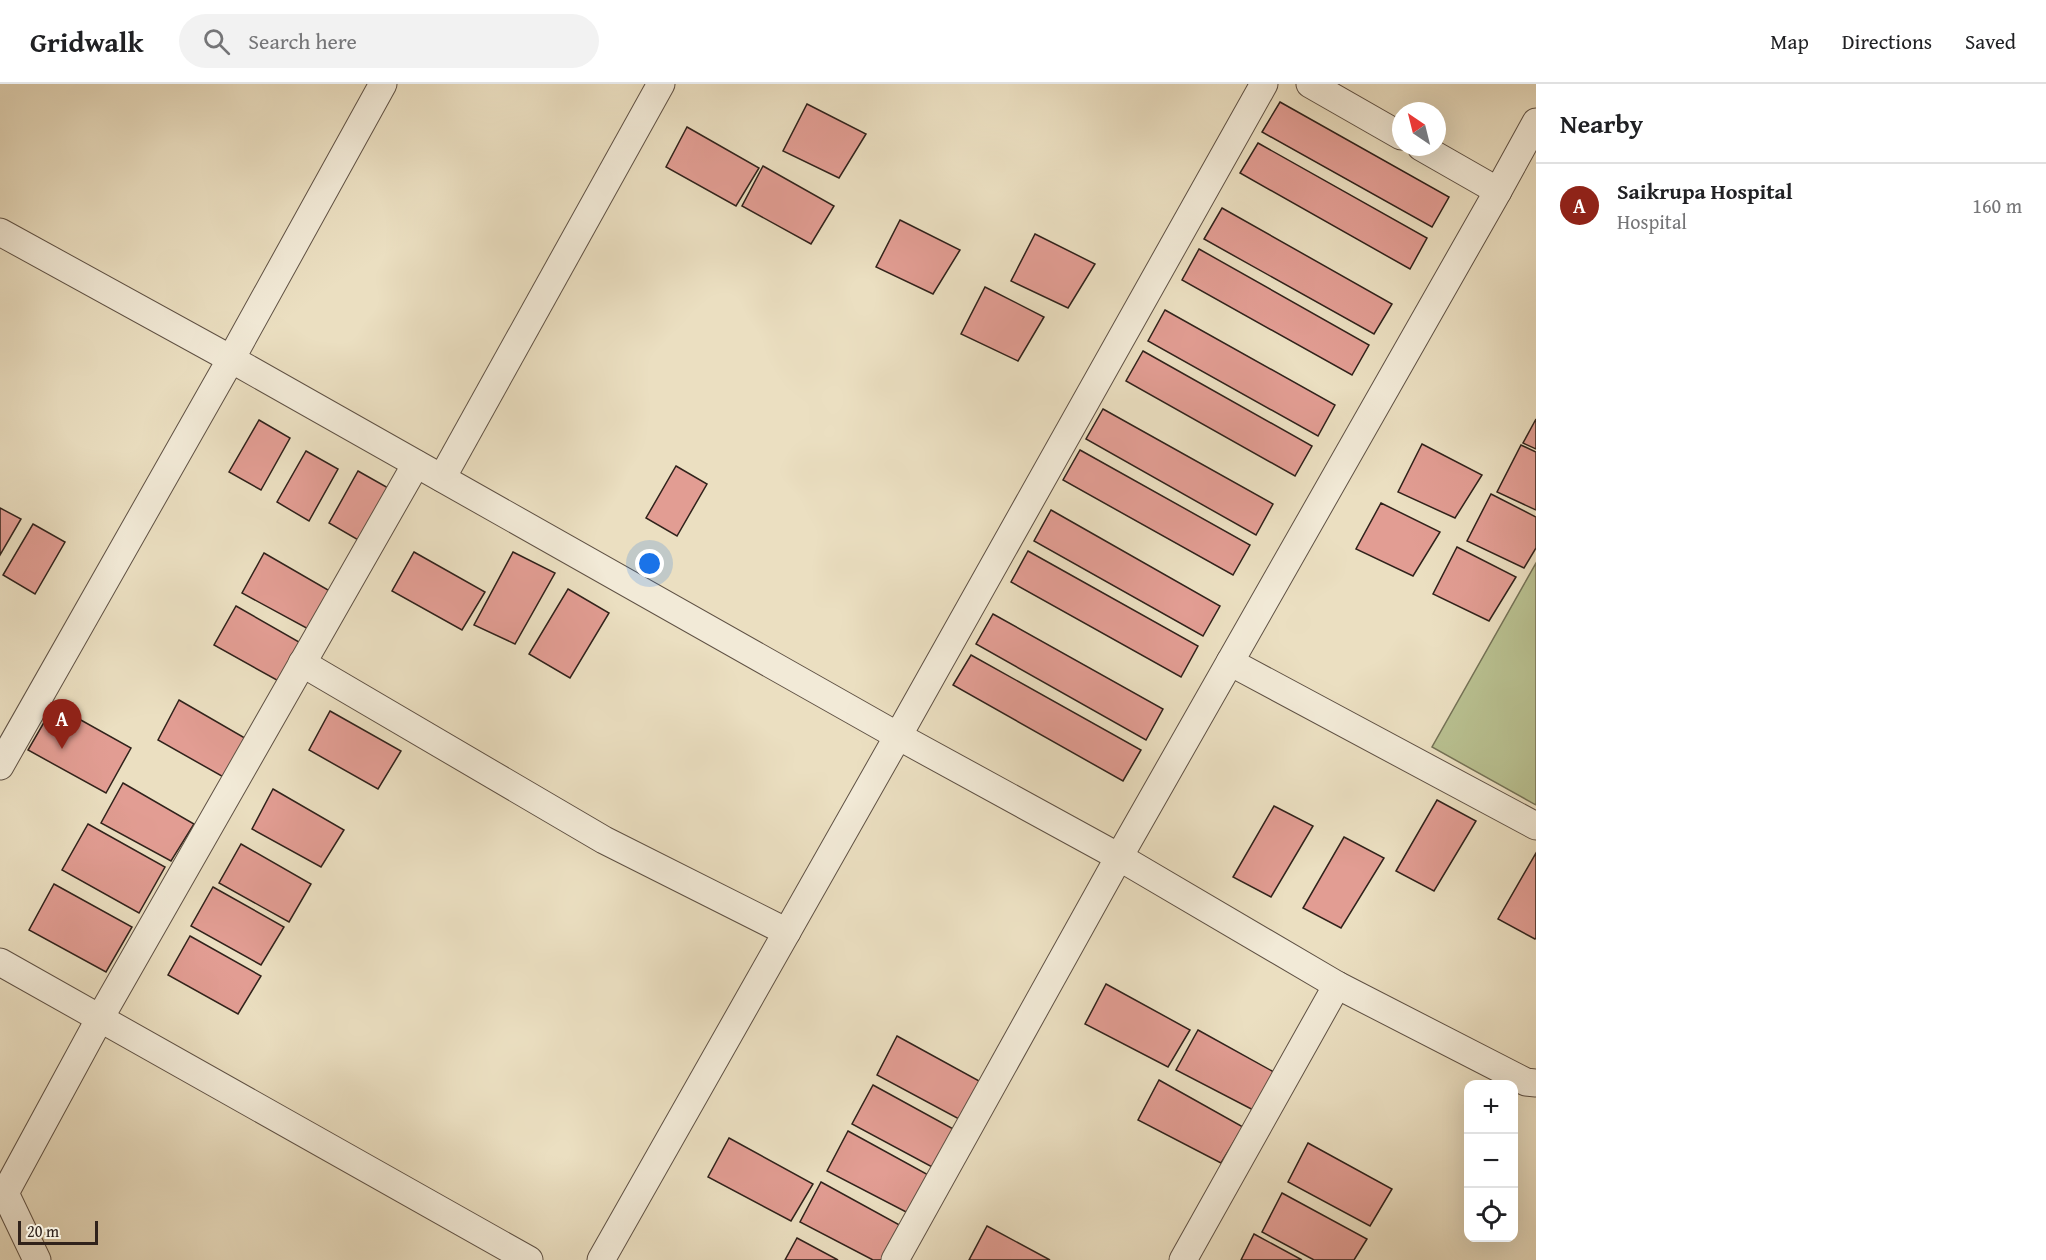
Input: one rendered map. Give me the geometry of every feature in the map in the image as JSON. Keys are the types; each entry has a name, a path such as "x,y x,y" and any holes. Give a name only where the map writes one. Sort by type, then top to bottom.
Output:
{"street":[{"path":"0,766 231,359 382,84"},
{"path":"442,478 661,84"},
{"path":"601,1260 1264,84"},
{"path":"1310,84 1392,131"},
{"path":"895,1260 1119,857 1536,122"},
{"path":"1437,156 1498,191"},
{"path":"0,232 231,359 898,736 1119,857 1337,985 1526,1082 1536,1083"},
{"path":"38,1260 4,1193 100,1018 416,464"},
{"path":"1230,662 1536,826"},
{"path":"302,663 604,840 787,932"},
{"path":"0,962 529,1260"},
{"path":"1183,1260 1337,985"}],"green space":[{"path":"1536,563 1536,805 1432,747"}],"building":[{"path":"1280,102 1449,197 1432,227 1262,132"},
{"path":"807,104 866,134 839,178 783,151"},
{"path":"687,127 759,168 736,206 666,167"},
{"path":"1258,143 1427,238 1410,269 1240,173"},
{"path":"763,166 834,206 811,244 742,206"},
{"path":"1222,208 1392,304 1374,334 1204,239"},
{"path":"900,220 960,250 933,294 876,267"},
{"path":"1035,234 1095,264 1068,308 1011,281"},
{"path":"1199,249 1369,345 1352,375 1182,280"},
{"path":"985,287 1044,317 1018,361 961,334"},
{"path":"1165,310 1335,405 1318,436 1148,341"},
{"path":"1143,351 1312,446 1295,476 1126,381"},
{"path":"1103,409 1273,504 1256,535 1086,439"},
{"path":"1536,419 1536,449 1523,443"},
{"path":"259,420 290,438 261,490 229,472"},
{"path":"1422,444 1482,475 1455,518 1398,492"},
{"path":"1521,445 1536,452 1536,510 1497,492"},
{"path":"1080,450 1250,545 1233,575 1063,480"},
{"path":"306,451 338,469 309,521 277,502"},
{"path":"676,466 707,484 677,536 646,518"},
{"path":"358,471 390,489 360,541 329,523"},
{"path":"1491,494 1536,517 1536,548 1524,568 1467,541"},
{"path":"1381,503 1440,532 1413,576 1356,549"},
{"path":"0,508 21,519 0,555"},
{"path":"1051,510 1220,606 1203,636 1034,541"},
{"path":"33,524 65,542 35,594 3,575"},
{"path":"1457,547 1516,577 1489,621 1433,594"},
{"path":"1028,551 1198,646 1181,677 1011,582"},
{"path":"414,552 485,592 462,630 392,591"},
{"path":"513,552 555,573 515,644 474,625"},
{"path":"264,553 335,594 312,631 242,593"},
{"path":"568,589 609,613 570,678 529,654"},
{"path":"236,606 306,646 284,684 214,645"},
{"path":"993,614 1163,709 1146,740 976,644"},
{"path":"971,655 1141,750 1123,781 953,685"},
{"path":"179,700 250,741 227,779 158,740"},
{"path":"54,705 131,748 106,793 28,750"},
{"path":"330,711 401,751 378,789 309,750"},
{"path":"123,783 194,824 171,861 101,823"},
{"path":"273,789 344,830 321,867 252,829"},
{"path":"1437,800 1476,821 1434,891 1396,871"},
{"path":"1274,806 1313,826 1271,897 1233,877"},
{"path":"88,824 165,867 139,913 62,870"},
{"path":"1344,837 1384,858 1341,928 1303,908"},
{"path":"241,844 311,884 289,922 219,883"},
{"path":"1536,853 1536,938 1535,939 1498,919"},
{"path":"54,884 132,927 106,972 29,930"},
{"path":"213,887 284,927 261,965 191,926"},
{"path":"190,936 261,976 238,1014 168,975"},
{"path":"1106,984 1190,1030 1168,1067 1085,1024"},
{"path":"1198,1030 1281,1076 1259,1113 1176,1070"},
{"path":"897,1036 981,1082 959,1119 877,1075"},
{"path":"1159,1080 1243,1127 1221,1163 1138,1120"},
{"path":"873,1085 957,1131 934,1168 852,1124"},
{"path":"848,1131 932,1177 910,1214 827,1171"},
{"path":"729,1138 813,1184 791,1221 708,1177"},
{"path":"1308,1143 1392,1189 1370,1226 1288,1182"},
{"path":"821,1182 905,1228 885,1260 873,1260 800,1222"},
{"path":"1282,1193 1367,1239 1354,1260 1314,1260 1262,1232"},
{"path":"987,1226 1050,1260 969,1260"},
{"path":"1254,1234 1302,1260 1241,1260"},
{"path":"797,1238 838,1260 785,1260"}],"place":[{"name":"Saikrupa Hospital","path":"62,749"}]}
